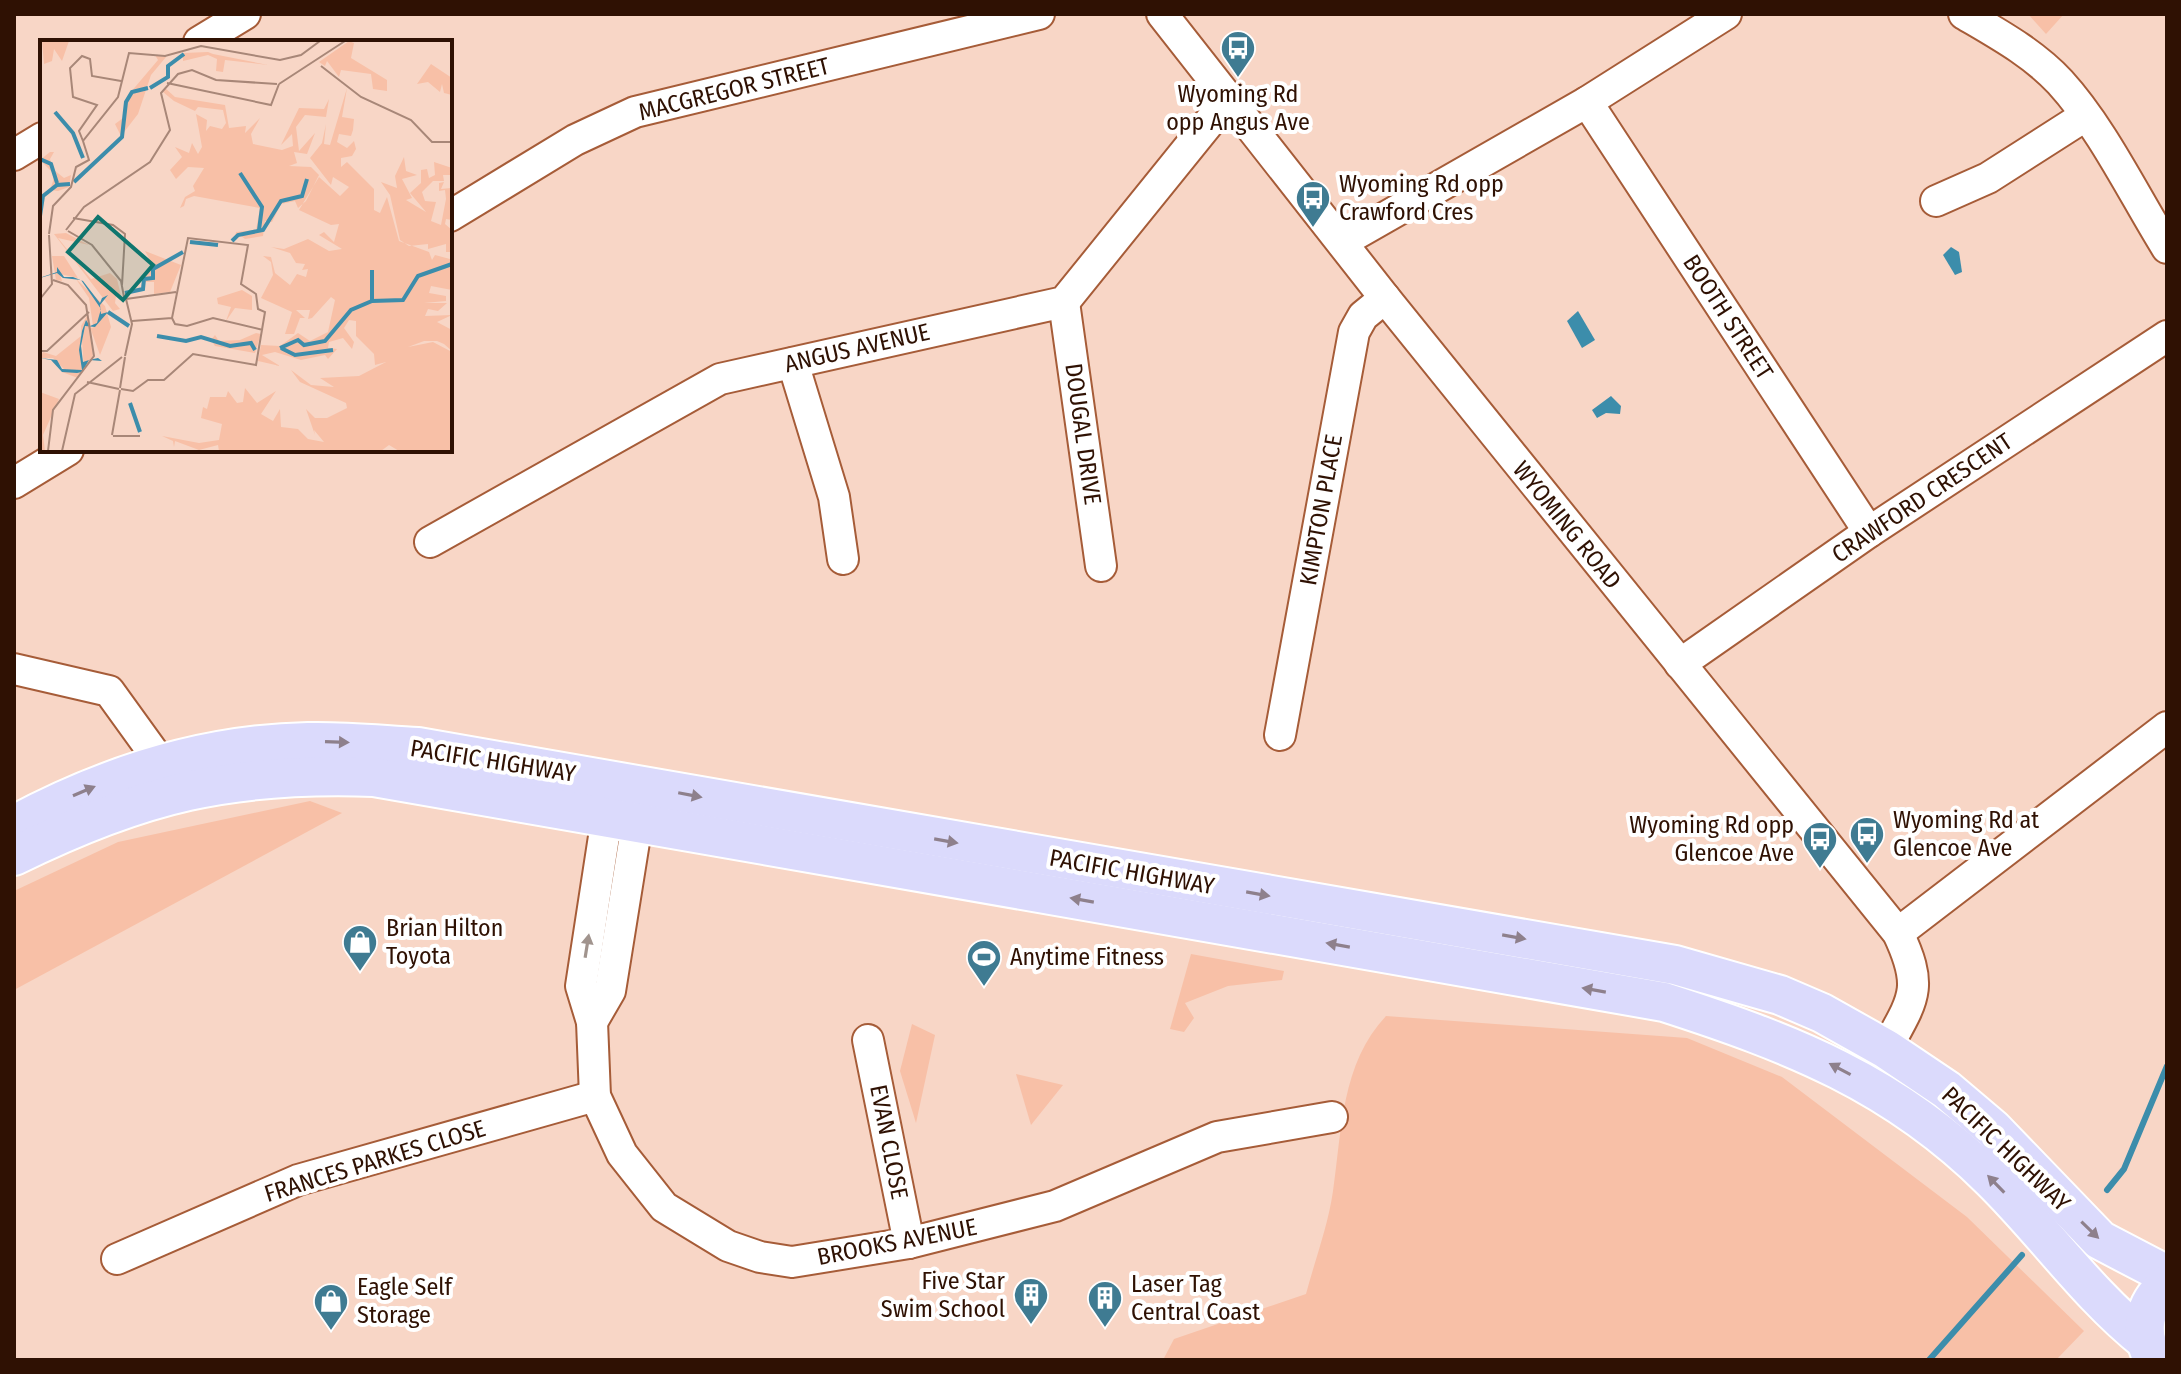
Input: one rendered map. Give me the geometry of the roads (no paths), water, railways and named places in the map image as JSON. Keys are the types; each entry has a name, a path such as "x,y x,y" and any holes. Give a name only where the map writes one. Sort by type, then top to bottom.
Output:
{"main road":[{"name":"PACIFIC HIGHWAY","path":"14,825 87,790 161,763 232,748 343,742 418,747 1675,965 1780,995 1822,1013 1886,1049 1947,1090 1993,1129 2100,1240 2167,1275"},
{"name":"PACIFIC HIGHWAY","path":"14,856 127,806 196,787 276,776 374,777 417,782 1664,1002 1752,1030 1840,1068 1882,1093 1952,1143 2010,1199 2146,1351"},
{"path":"1886,1049 1885,1061 1891,1075 1936,1117 1952,1143"},
{"path":"2146,1351 2148,1311 2167,1285"}],"street":[{"path":"202,40 245,14"},
{"name":"MACGREGOR STREET","path":"452,215 575,140 635,112 1039,14"},
{"name":"WYOMING ROAD","path":"1162,14 1385,298 1898,933 1911,961 1913,991 1886,1049"},
{"path":"1342,242 1587,102 1726,14"},
{"path":"1964,14 2015,44 2059,82 2085,116 2167,248"},
{"path":"1064,302 1228,99"},
{"name":"BOOTH STREET","path":"1587,102 1869,532"},
{"path":"1936,201 1988,178 2085,116"},
{"path":"14,155 40,139"},
{"name":"KIMPTON PLACE","path":"1280,735 1354,332 1363,316 1385,298"},
{"name":"ANGUS AVENUE","path":"430,542 720,379 1064,302"},
{"name":"DOUGAL DRIVE","path":"1064,302 1101,566"},
{"name":"CRAWFORD CRESCENT","path":"1680,664 1869,532 2167,336"},
{"path":"793,363 834,497 843,559"},
{"path":"14,483 65,452"},
{"path":"14,669 109,691 161,763"},
{"path":"1898,933 2167,727"},
{"path":"614,781 622,820"},
{"name":"BROOKS AVENUE","path":"622,820 610,991 592,1022 595,1096 607,1128 664,1207 728,1246 760,1257 792,1262 909,1243 1055,1206 1217,1137 1332,1117"},
{"name":"EVAN CLOSE","path":"868,1040 909,1243"},
{"name":"FRANCES PARKES CLOSE","path":"117,1259 298,1180 595,1096"}],"water":[{"path":"1951,247 1959,252 1962,272 1955,275 1943,255"},
{"path":"1578,311 1595,340 1582,348 1567,321"},
{"path":"1611,396 1621,406 1620,414 1606,413 1597,418 1592,410"}],"waterway":[{"path":"2107,1190 2124,1169 2167,1066"},
{"path":"1929,1360 2022,1255"}],"place":[{"name":"Wyoming Rd opp Angus Ave","path":"1238,79"},
{"name":"Wyoming Rd opp Crawford Cres","path":"1313,229"},
{"name":"Wyoming Rd at Glencoe Ave","path":"1867,865"},
{"name":"Wyoming Rd opp Glencoe Ave","path":"1820,870"},
{"name":"Brian Hilton Toyota","path":"360,973"},
{"name":"Anytime Fitness","path":"984,988"},
{"name":"Five Star Swim School","path":"1031,1326"},
{"name":"Laser Tag Central Coast","path":"1105,1329"},
{"name":"Eagle Self Storage","path":"331,1332"}]}
